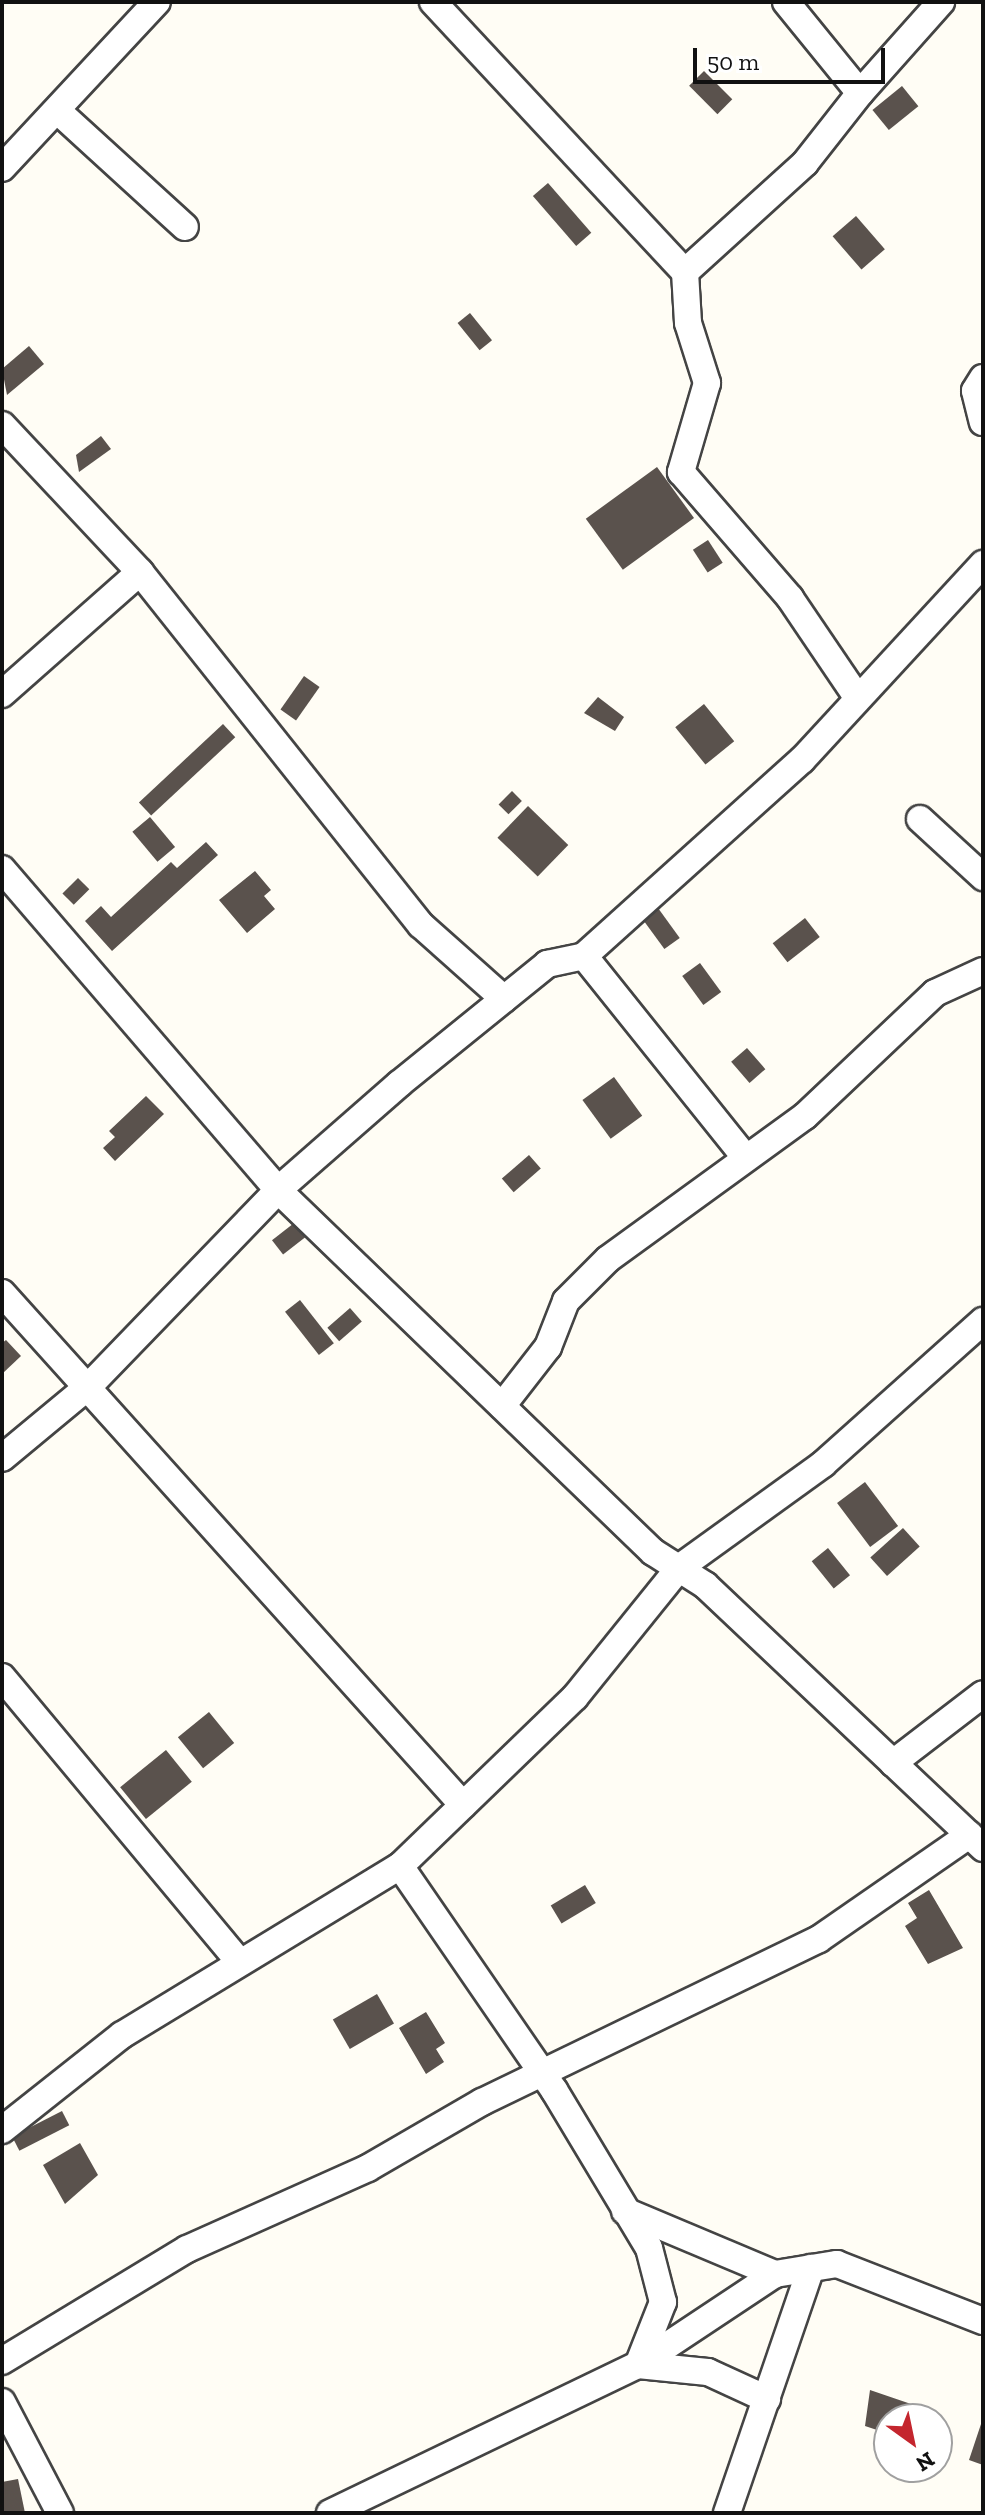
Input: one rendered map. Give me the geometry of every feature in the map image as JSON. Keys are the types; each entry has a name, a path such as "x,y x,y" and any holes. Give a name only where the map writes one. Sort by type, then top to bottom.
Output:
{"street":[{"path":"2,168 60,113 157,2"},
{"path":"433,2 685,272 688,323 707,383 681,472 790,598 857,697"},
{"path":"786,2 860,93"},
{"path":"685,272 805,163 860,93 941,2"},
{"path":"60,113 185,227"},
{"path":"983,378 975,391 983,422"},
{"path":"2,425 140,572 421,925 504,999"},
{"path":"2,1458 90,1385 278,1190 547,964 584,956 802,760 983,564"},
{"path":"2,694 140,572"},
{"path":"920,819 983,877"},
{"path":"2,869 278,1190 653,1552 679,1568 976,1841 819,1939 541,2074 368,2168 187,2249 2,2361"},
{"path":"584,956 746,1158"},
{"path":"502,1406 548,1347 577,1291 746,1158 805,1116 935,993 983,971"},
{"path":"2,1293 90,1385 203,1525 316,1638 463,1805"},
{"path":"2,2130 122,2035 238,1960 400,1866 575,1697 679,1568 823,1464 983,1321"},
{"path":"2,1677 238,1960"},
{"path":"893,1763 983,1694"},
{"path":"400,1866 541,2074 662,2278 663,2302 638,2365"},
{"path":"625,2211 775,2274"},
{"path":"330,2513 638,2365 775,2274 837,2264 983,2321"},
{"path":"727,2513 811,2268"},
{"path":"638,2365 708,2372 767,2399"},
{"path":"2,2402 60,2513"}],"building":[{"path":"704,71 732,99 717,114 689,86"},
{"path":"902,86 918,106 889,130 872,110"},
{"path":"548,183 591,233 576,246 533,196"},
{"path":"856,216 885,249 861,270 833,236"},
{"path":"470,313 492,340 480,350 458,323"},
{"path":"29,346 44,364 7,395 2,369"},
{"path":"101,436 111,449 79,472 76,455"},
{"path":"657,467 694,518 623,570 586,519"},
{"path":"708,540 723,563 708,572 693,550"},
{"path":"304,676 320,687 296,720 280,710"},
{"path":"598,697 624,717 615,731 584,713"},
{"path":"704,704 734,741 705,765 675,727"},
{"path":"223,724 235,737 151,816 139,802"},
{"path":"512,791 522,801 508,814 499,804"},
{"path":"528,806 568,845 538,877 497,838"},
{"path":"150,817 175,847 157,862 132,832"},
{"path":"206,842 218,855 112,951 85,921 101,906 111,917 171,862 177,868"},
{"path":"255,871 271,890 264,896 275,909 247,933 219,900"},
{"path":"78,878 89,889 74,905 62,894"},
{"path":"658,908 680,938 664,949 643,919"},
{"path":"805,918 820,937 787,962 773,943"},
{"path":"700,963 721,992 703,1005 682,976"},
{"path":"747,1048 765,1069 750,1083 731,1062"},
{"path":"614,1077 642,1116 611,1139 582,1100"},
{"path":"146,1096 164,1114 115,1161 103,1148 115,1137 109,1131"},
{"path":"529,1155 541,1169 514,1192 502,1179"},
{"path":"298,1220 309,1234 283,1255 272,1240"},
{"path":"300,1300 334,1343 319,1355 285,1312"},
{"path":"350,1308 362,1322 339,1341 327,1328"},
{"path":"6,1340 21,1356 2,1374 2,1343"},
{"path":"865,1482 898,1526 870,1547 837,1503"},
{"path":"903,1528 920,1547 887,1576 870,1557"},
{"path":"828,1548 850,1575 834,1588 812,1561"},
{"path":"209,1712 234,1743 203,1768 178,1737"},
{"path":"166,1750 192,1782 146,1819 120,1787"},
{"path":"585,1885 596,1903 562,1924 551,1906"},
{"path":"929,1890 963,1948 928,1964 905,1926 917,1918 908,1903"},
{"path":"377,1994 394,2023 350,2049 333,2020"},
{"path":"426,2012 445,2043 436,2049 444,2062 426,2074 399,2028"},
{"path":"62,2111 69,2125 19,2151 12,2136"},
{"path":"80,2143 98,2175 65,2204 43,2165"},
{"path":"870,2390 908,2403 873,2403 873,2429 865,2426"},
{"path":"983,2421 983,2465 969,2460"},
{"path":"18,2479 25,2513 2,2513 2,2482"}]}
